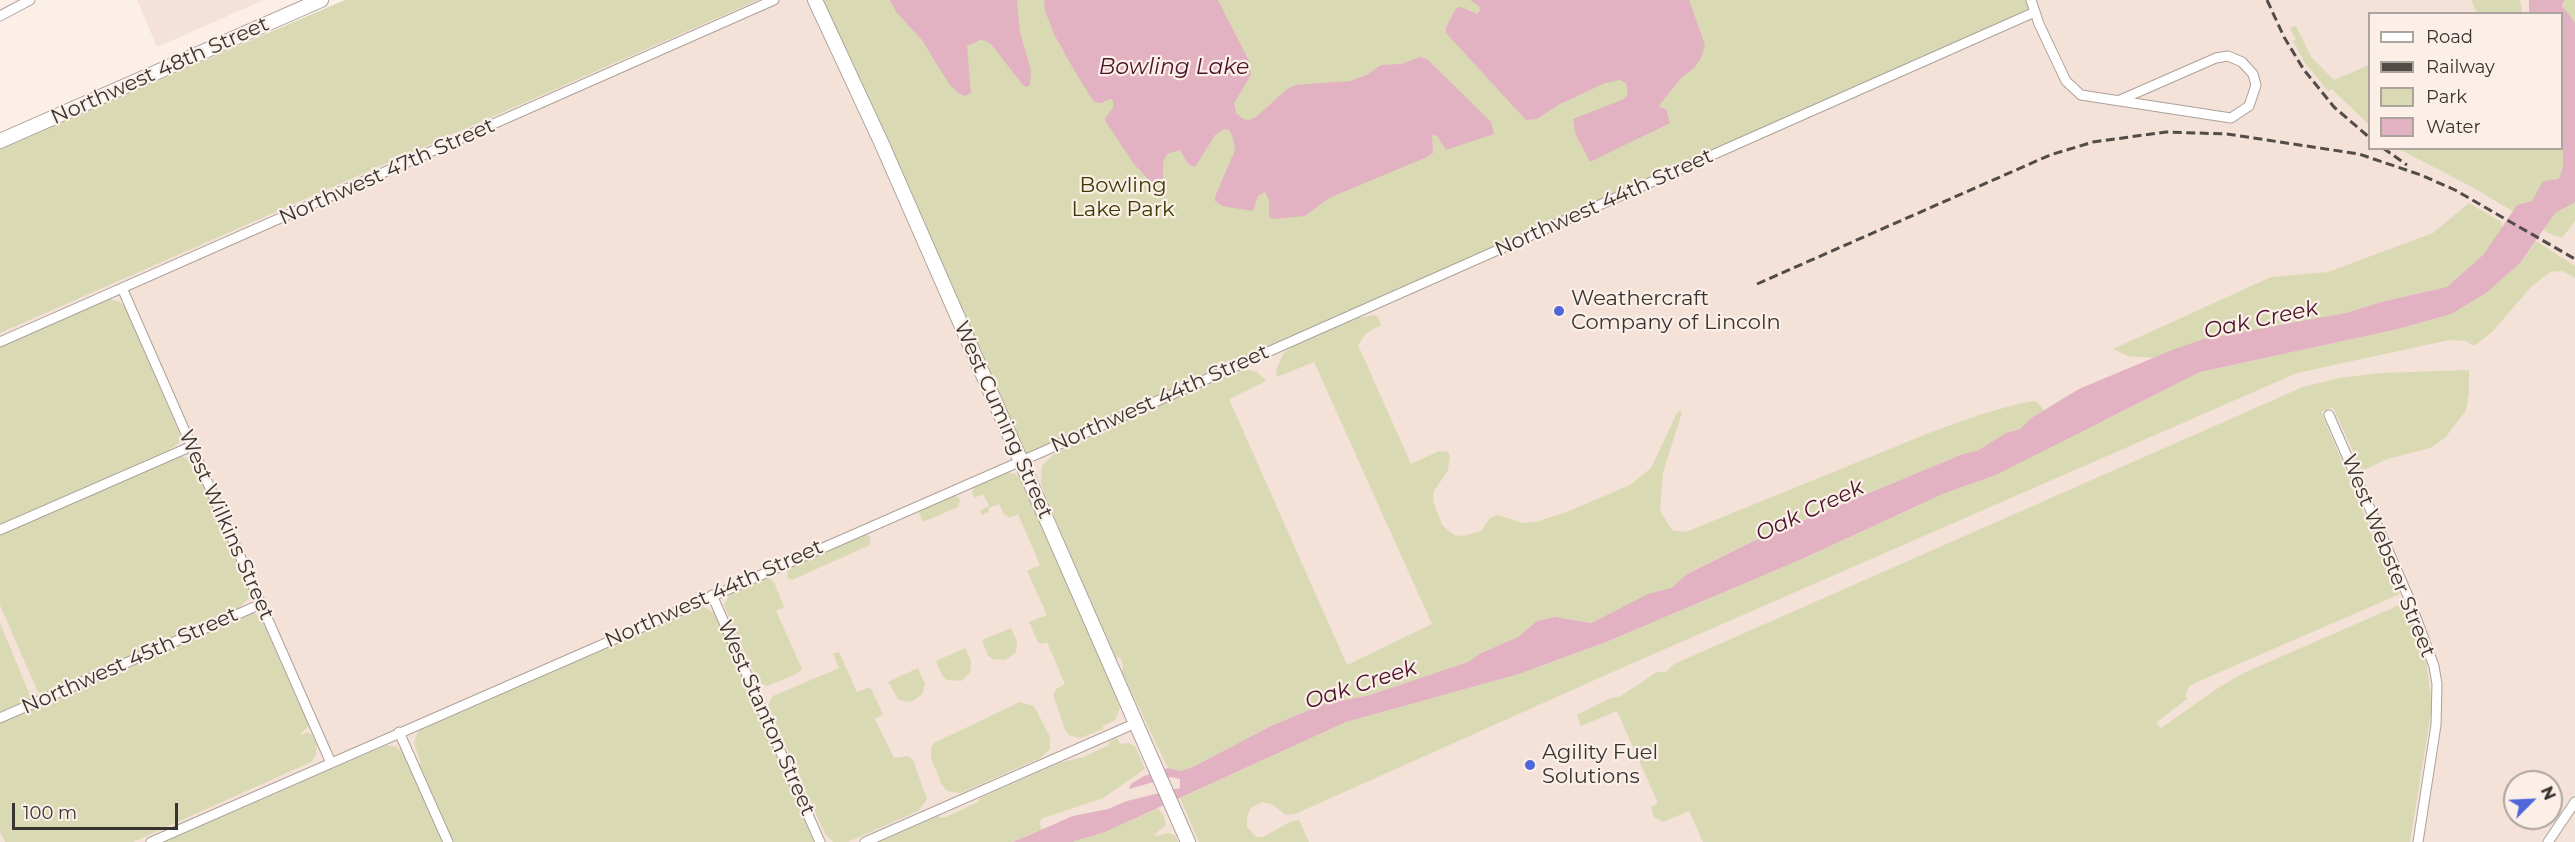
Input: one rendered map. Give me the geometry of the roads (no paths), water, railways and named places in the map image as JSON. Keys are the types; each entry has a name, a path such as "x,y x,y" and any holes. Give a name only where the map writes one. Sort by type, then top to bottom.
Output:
{"street":[{"path":"0,15 30,0"},
{"name":"Northwest 48th Street","path":"0,141 321,0"},
{"name":"Northwest 47th Street","path":"0,342 774,0"},
{"name":"West Cuming Street","path":"815,0 881,142 1186,836"},
{"path":"2031,0 2066,81 2073,89 2091,97 2231,118 2249,106 2256,85 2253,74 2242,62 2228,56 2216,58 2120,100"},
{"name":"Northwest 44th Street","path":"151,842 2035,12"},
{"name":"West Wilkins Street","path":"122,288 331,763"},
{"name":"West Webster Street","path":"2329,415 2408,597 2434,666 2437,684 2436,726 2418,842"},
{"path":"0,530 192,446"},
{"name":"West Stanton Street","path":"712,595 820,842"},
{"name":"Northwest 45th Street","path":"0,718 261,604"},
{"path":"865,842 1136,723"},
{"path":"399,732 448,842"},
{"path":"2548,842 2575,802"}],"water":[{"path":"890,0 1017,0 1020,32 1031,70 1030,85 1026,87 1022,84 991,44 980,40 967,46 971,93 965,96 958,93 949,84 922,40 896,12"},
{"name":"Bowling Lake","path":"1044,0 1218,0 1249,61 1251,75 1234,103 1236,113 1243,119 1249,120 1256,117 1287,89 1295,85 1350,81 1367,75 1381,65 1402,64 1420,57 1427,59 1491,122 1494,134 1446,150 1437,136 1432,135 1433,153 1427,157 1329,198 1305,216 1272,219 1269,216 1269,200 1265,192 1258,196 1253,211 1222,206 1215,201 1215,197 1235,150 1229,130 1224,129 1215,135 1195,167 1189,165 1180,150 1167,154 1163,162 1163,179 1155,183 1150,181 1134,164 1106,122 1105,118 1113,108 1113,100 1094,102 1074,70 1054,34 1045,11"},
{"path":"1470,0 1689,0 1705,45 1701,58 1694,68 1682,77 1660,104 1659,107 1666,109 1670,123 1590,162 1575,133 1573,119 1624,99 1628,94 1626,83 1620,80 1605,83 1558,105 1537,119 1526,120 1446,33 1446,28 1456,8 1461,7 1477,14 1480,11 1479,6"},
{"name":"Oak Creek","path":"2529,0 2564,0 2562,6 2575,23 2575,202 2555,213 2520,263 2486,293 2451,314 2398,329 2200,372 1996,475 1945,493 1802,559 1606,642 1519,674 1346,722 1105,832 1072,842 1013,842 1073,816 1108,809 1127,801 1180,788 1180,779 1171,777 1129,789 1131,784 1144,776 1168,768 1180,771 1193,767 1271,726 1324,704 1370,695 1468,662 1481,653 1518,637 1537,621 1555,617 1591,623 1648,594 1671,588 1687,574 1756,540 1963,454 1977,451 2006,433 2020,429 2033,417 2079,389 2172,350 2204,339 2346,313 2381,302 2447,287 2484,254 2517,205 2532,201 2543,181 2559,179 2563,167 2563,12 2529,12"}],"railway":[{"path":"2267,0 2284,37 2304,70 2334,107 2368,136"},
{"path":"1757,284 2050,155 2093,142 2166,132 2227,134 2359,154 2421,175 2455,190 2575,259"},
{"path":"2386,150 2407,165"}],"place":[{"name":"Weathercraft Company of Lincoln","path":"1559,311"},
{"name":"Agility Fuel Solutions","path":"1530,765"}],"park label":[{"name":"Bowling Lake Park","path":"1123,198"}]}
